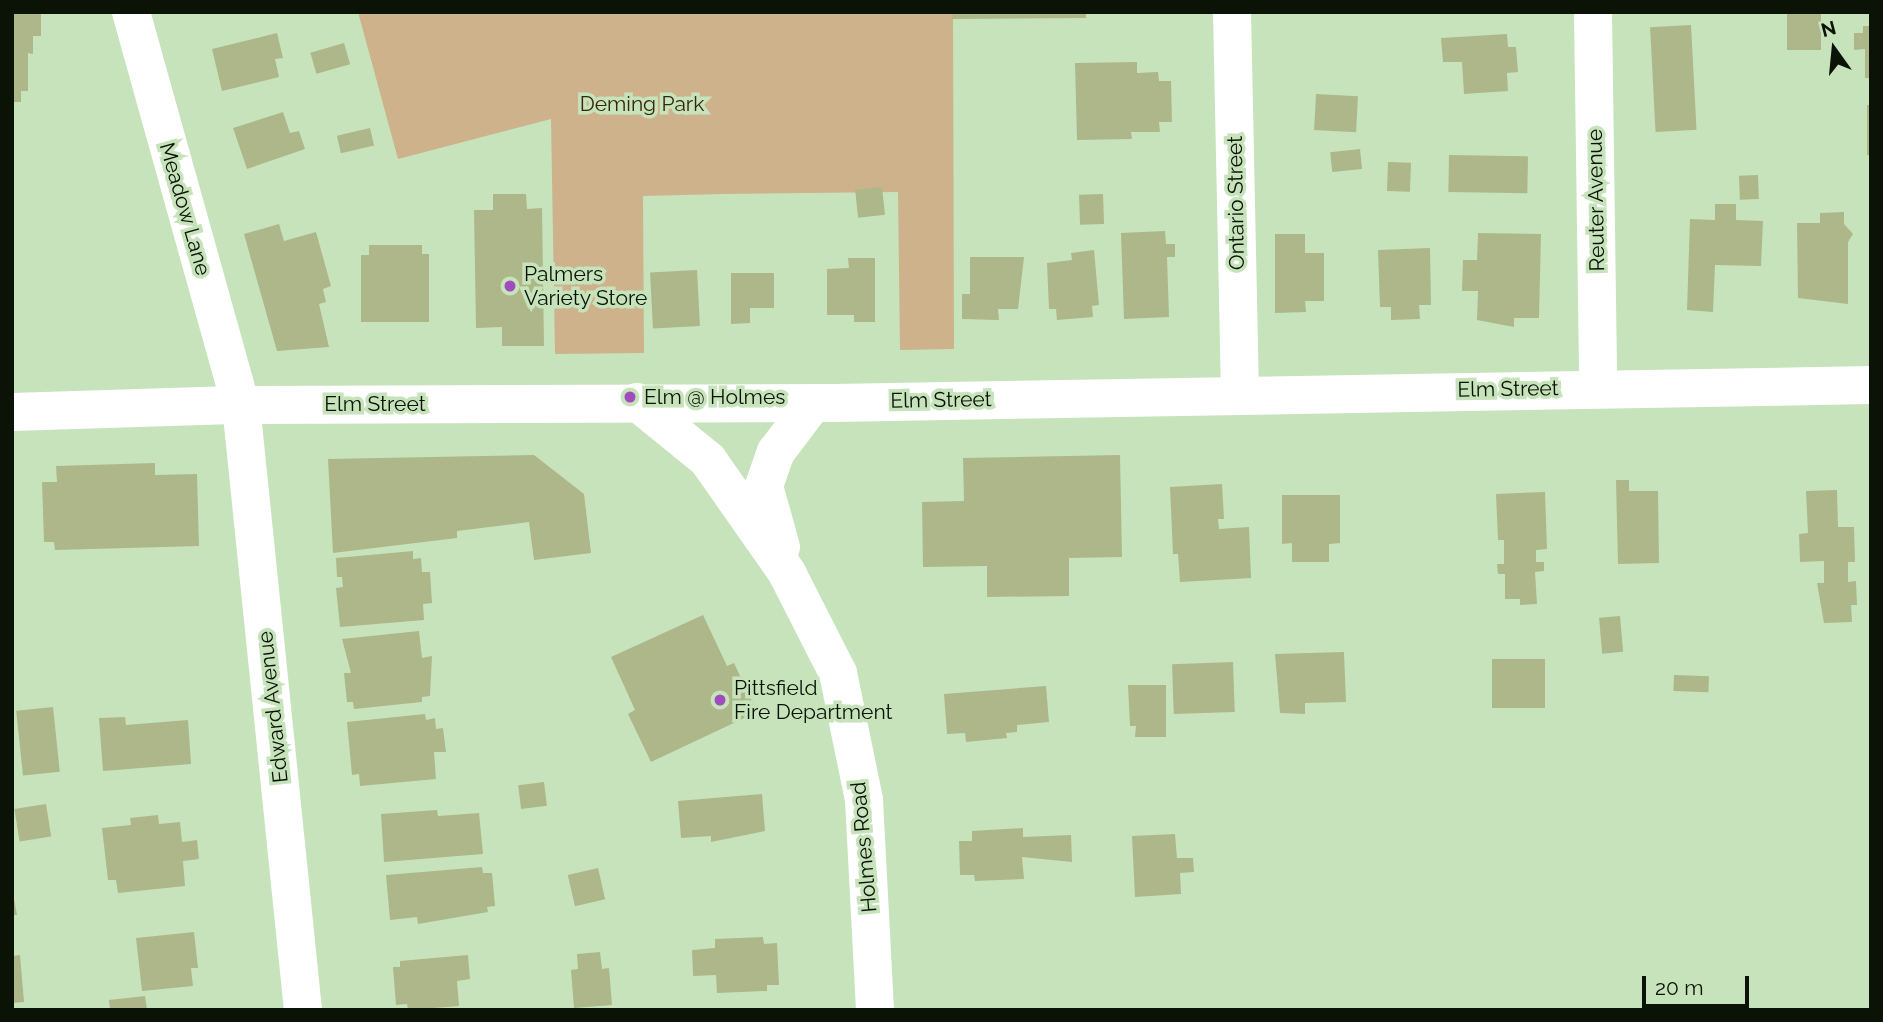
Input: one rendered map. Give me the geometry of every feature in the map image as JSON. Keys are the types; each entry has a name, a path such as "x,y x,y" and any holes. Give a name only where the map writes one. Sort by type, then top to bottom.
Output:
{"street":[{"name":"Meadow Lane","path":"131,12 241,405"},
{"name":"Ontario Street","path":"1232,12 1240,393"},
{"name":"Reuter Avenue","path":"1593,12 1598,388"},
{"name":"Elm Street","path":"12,412 241,405 813,403 1240,393 1871,385"},
{"name":"Holmes Road","path":"637,402 708,460 788,573 838,673 864,800 875,1010"},
{"name":"Holmes Road","path":"788,573 764,486 776,452 813,403"},
{"name":"Edward Avenue","path":"241,405 303,1010"}],"green space":[{"name":"Deming Park","path":"358,12 953,12 954,349 900,350 898,192 723,194 643,196 644,353 555,354 551,119 398,159"}],"building":[{"path":"12,12 41,12 41,36 33,36 33,54 28,53 28,91 21,91 21,102 12,102"},
{"path":"952,12 1086,12 1086,18 952,19"},
{"path":"1787,14 1821,14 1821,50 1787,50"},
{"path":"1691,25 1696,130 1656,132 1650,27"},
{"path":"1863,26 1871,26 1871,78 1865,78 1865,49 1854,50 1854,33 1863,33"},
{"path":"277,33 283,58 275,59 279,77 222,91 212,49"},
{"path":"1507,34 1508,47 1516,47 1518,72 1507,73 1508,91 1464,94 1462,62 1443,62 1441,38"},
{"path":"344,43 350,64 316,74 310,53"},
{"path":"1137,62 1137,73 1158,72 1159,81 1171,81 1172,122 1159,122 1160,132 1131,132 1132,139 1077,140 1075,63"},
{"path":"1316,94 1358,96 1356,132 1314,130"},
{"path":"1867,105 1871,105 1871,155 1867,155"},
{"path":"283,112 290,133 299,131 305,149 247,169 233,128"},
{"path":"370,128 374,146 341,153 337,136"},
{"path":"1360,149 1362,169 1332,172 1330,152"},
{"path":"1449,155 1528,156 1527,193 1448,192"},
{"path":"1388,162 1411,163 1410,192 1387,191"},
{"path":"1758,175 1759,199 1740,200 1739,176"},
{"path":"882,187 885,215 858,218 855,190"},
{"path":"493,194 526,194 527,209 542,208 544,346 502,346 502,327 476,328 474,210 493,210"},
{"path":"1103,194 1104,224 1080,225 1079,195"},
{"path":"1715,204 1736,204 1736,220 1763,221 1761,266 1715,265 1713,312 1687,310 1690,219 1715,220"},
{"path":"1844,212 1844,224 1853,234 1848,242 1848,304 1798,298 1797,223 1820,223 1820,213"},
{"path":"279,224 284,241 316,232 331,286 323,289 326,302 319,304 329,347 277,351 244,234"},
{"path":"1165,231 1166,244 1175,244 1175,257 1167,257 1169,317 1124,319 1121,233"},
{"path":"1478,233 1541,234 1539,318 1514,318 1514,327 1477,320 1478,291 1462,291 1463,260 1477,260"},
{"path":"1275,234 1305,234 1305,253 1324,253 1324,301 1305,301 1306,312 1275,313"},
{"path":"369,245 422,245 422,254 429,254 429,322 361,322 361,255 369,255"},
{"path":"1430,248 1431,305 1419,305 1420,319 1391,320 1391,307 1380,307 1378,250"},
{"path":"1094,250 1099,305 1092,306 1093,317 1057,320 1056,309 1049,309 1047,263 1072,260 1071,253"},
{"path":"970,257 1024,257 1018,309 998,309 999,320 962,319 962,294 970,294"},
{"path":"848,258 875,258 875,322 854,322 854,315 827,315 827,269 849,268"},
{"path":"697,270 700,326 653,328 650,272"},
{"path":"731,273 774,273 774,308 750,308 750,323 731,324"},
{"path":"534,455 584,494 591,553 534,560 529,522 457,531 457,538 333,553 328,459"},
{"path":"1120,455 1122,557 1069,558 1069,596 987,597 987,566 923,567 922,502 964,501 963,458"},
{"path":"155,463 155,475 197,474 199,546 55,550 54,542 44,542 42,482 57,482 56,466"},
{"path":"1616,480 1629,480 1629,491 1658,491 1659,563 1618,564"},
{"path":"1222,484 1224,519 1218,519 1219,529 1249,527 1251,578 1180,582 1178,554 1173,554 1170,487"},
{"path":"1837,490 1838,527 1854,527 1855,562 1848,562 1848,582 1856,581 1857,605 1851,605 1852,622 1824,623 1817,583 1824,583 1824,561 1800,562 1799,534 1808,533 1806,491"},
{"path":"1545,492 1547,549 1536,550 1536,562 1544,562 1544,571 1535,572 1537,604 1520,605 1520,599 1505,599 1505,574 1498,574 1497,564 1504,564 1504,540 1498,540 1496,494"},
{"path":"1282,495 1340,495 1340,543 1329,544 1329,562 1292,562 1292,543 1282,544"},
{"path":"413,551 413,559 421,558 422,572 430,572 432,603 423,604 424,620 340,627 336,588 343,587 342,577 337,577 336,558"},
{"path":"703,615 727,666 734,663 757,712 651,762 628,714 635,710 611,657"},
{"path":"1620,616 1623,652 1602,654 1599,618"},
{"path":"419,631 422,658 432,656 430,696 422,697 422,702 354,709 353,702 347,702 344,673 351,673 342,639"},
{"path":"1344,652 1346,702 1305,703 1305,714 1280,713 1275,654"},
{"path":"1492,659 1545,659 1545,708 1492,708"},
{"path":"1233,662 1235,712 1174,714 1172,664"},
{"path":"1674,675 1709,676 1708,692 1673,691"},
{"path":"1128,685 1166,685 1166,737 1135,737 1136,726 1130,726"},
{"path":"1046,686 1049,722 1017,725 1017,732 1006,733 1007,738 966,742 965,733 947,734 944,694"},
{"path":"53,707 60,772 23,776 16,711"},
{"path":"425,714 426,720 435,718 436,729 443,728 446,752 434,752 436,779 360,786 359,774 352,775 347,722"},
{"path":"125,717 126,725 188,720 191,764 103,771 99,718"},
{"path":"544,782 547,806 521,809 518,785"},
{"path":"762,794 765,831 711,842 711,836 681,838 678,801"},
{"path":"46,804 51,837 20,842 14,809"},
{"path":"437,810 438,816 479,813 483,854 384,862 381,814"},
{"path":"158,815 159,824 180,822 182,842 197,840 199,859 183,861 185,886 118,893 116,880 108,880 102,828 131,825 130,818"},
{"path":"1023,828 1023,837 1071,835 1072,862 1022,857 1024,879 975,881 974,875 960,875 959,841 972,841 972,831"},
{"path":"1175,834 1177,858 1193,858 1194,872 1180,873 1181,894 1135,897 1132,836"},
{"path":"482,867 483,873 492,873 495,906 487,907 488,912 418,924 417,917 390,920 386,875"},
{"path":"598,868 605,899 575,906 568,875"},
{"path":"12,889 17,915 12,915"},
{"path":"194,932 198,968 191,968 193,986 142,991 136,938"},
{"path":"763,937 764,944 777,943 779,985 767,985 767,991 717,993 716,975 693,976 692,950 715,948 715,939"},
{"path":"600,952 602,969 609,968 612,1005 574,1008 571,970 578,969 577,954"},
{"path":"20,955 24,1002 12,1003 12,956"},
{"path":"468,955 470,979 457,981 459,1006 408,1010 407,1004 396,1005 393,967 400,967 400,961"},
{"path":"145,996 147,1010 110,1010 109,1000"}],"place":[{"name":"Palmers Variety Store","path":"510,286"},
{"name":"Elm @ Holmes","path":"630,397"},
{"name":"Pittsfield Fire Department","path":"720,700"}]}
